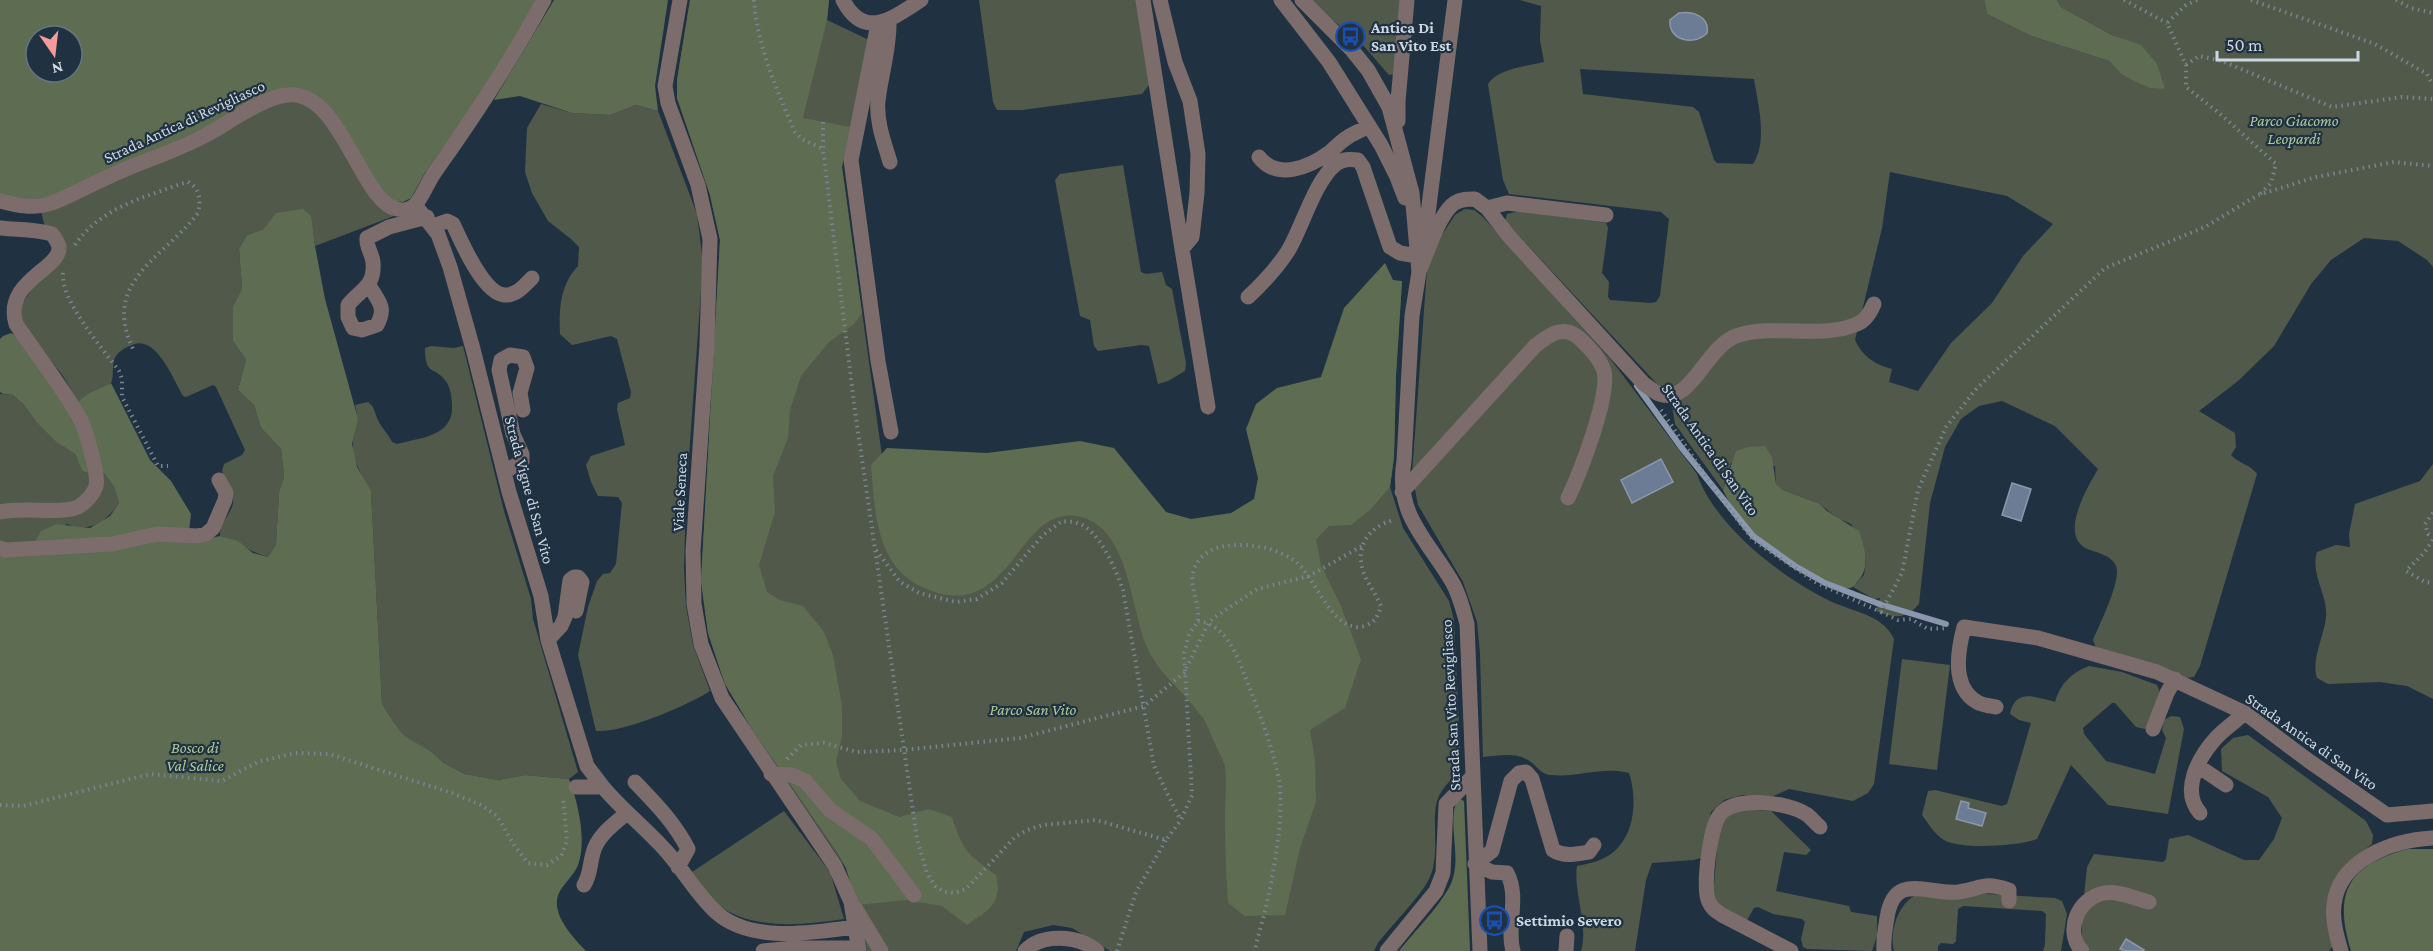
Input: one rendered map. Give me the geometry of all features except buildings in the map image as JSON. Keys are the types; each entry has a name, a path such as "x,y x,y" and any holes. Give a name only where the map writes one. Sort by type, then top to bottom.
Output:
{"street":[{"path":"415,205 430,178 495,83 544,0"},
{"name":"Viale Seneca","path":"680,0 666,86 668,103 706,213 711,262 693,551 694,604 701,644 722,698 835,866 851,903 858,949"},
{"path":"843,0 848,10 858,19 884,22 921,0"},
{"path":"1143,0 1208,407"},
{"path":"1160,0 1175,62 1190,101 1198,154 1197,193 1192,237 1182,249"},
{"name":"Strada San Vito Revigliasco","path":"1281,0 1329,62 1369,126 1397,177 1413,222"},
{"name":"Strada San Vito Revigliasco","path":"1302,0 1352,50 1368,70 1389,107 1412,193 1419,272 1412,316 1402,492 1410,518 1451,581 1467,624 1480,951"},
{"path":"1398,136 1398,101 1407,0"},
{"path":"1419,272 1427,233 1455,0"},
{"path":"884,22 890,35 878,103 881,128 890,162"},
{"path":"884,22 851,160 878,361 891,432"},
{"name":"Strada Antica di Revigliasco","path":"0,201 19,206 43,206 52,203 193,141 249,110 287,94 306,99 331,120 354,153 373,191 380,198 397,210 415,205"},
{"path":"1259,157 1264,164 1276,170 1293,170 1313,162 1347,137 1369,126"},
{"path":"1248,297 1276,267 1288,250 1324,179 1335,165 1347,158 1358,160 1363,167 1390,247 1400,253 1418,256"},
{"path":"1419,272 1442,222 1453,204 1462,200 1474,199 1487,208 1506,203 1606,215"},
{"name":"Strada Vigne di San Vito","path":"415,205 430,221 438,234 450,267 541,596 548,640 587,766 627,813 668,853 699,894 718,914 736,925 769,933 807,933 854,927"},
{"name":"Strada Antica di San Vito","path":"1487,208 1508,235 1644,384"},
{"path":"369,285 373,260 367,238 389,227 430,221 447,221 453,224 467,257 497,292 505,295 514,293 532,278"},
{"path":"0,228 22,231 39,230 52,234 59,245 58,254 53,262 32,277 16,300 13,308 15,324 80,417 96,477 96,487 88,499 77,507 0,512"},
{"path":"1644,384 1659,394 1671,396 1684,390 1718,346 1731,337 1768,329 1835,330 1858,324 1870,312 1874,304"},
{"path":"1402,492 1535,346 1558,331 1568,331 1595,355 1604,372 1601,403 1569,498"},
{"path":"505,471 522,462 522,454 513,434 499,370 501,360 510,355 523,357 527,368 520,393 523,410"},
{"path":"0,548 5,550 112,544 157,534 197,536 206,534 213,528 225,500 226,493 219,480"},
{"path":"548,640 561,626 570,580 574,577 578,577 582,582 576,611"},
{"path":"1964,627 1959,661 1960,679 1966,692 1977,702 1996,707"},
{"name":"Strada Antica di San Vito","path":"1964,627 1996,630 2056,643 2136,665 2175,679 2245,713 2387,815 2433,811"},
{"path":"2153,729 2175,679"},
{"path":"2200,813 2193,806 2190,794 2191,783 2198,766 2217,736 2245,713"},
{"path":"2198,766 2226,785"},
{"path":"1513,951 1510,940 1513,888 1510,879 1507,873 1492,872 1475,864 1492,851 1511,781 1519,773 1526,772 1536,787 1553,850 1558,854 1578,855 1589,852 1594,845"},
{"path":"771,774 792,775 805,781 830,810 872,839 914,895"},
{"path":"1387,951 1436,891 1443,873 1446,804 1472,777"},
{"path":"635,782 675,825 684,840 688,849 678,867"},
{"path":"576,787 603,787"},
{"path":"1791,951 1713,910 1707,901 1708,862 1715,824 1726,808 1743,803 1788,807 1806,814 1820,827"},
{"path":"584,885 591,873 593,853 600,837 627,813"},
{"path":"2341,951 2334,906 2338,888 2351,870 2384,848 2400,842 2433,838"},
{"path":"1884,951 1888,912 1896,894 1902,890 1918,888 1959,892 1980,885 1997,886 2009,891 2009,901"},
{"path":"2082,951 2076,945 2073,929 2079,910 2090,899 2102,893 2112,892 2150,902"},
{"path":"851,903 881,951"},
{"path":"1025,951 1033,943 1052,938 1075,941 1097,951"},
{"path":"763,951 794,948 858,949"}],"path":[{"path":"754,0 765,55 795,132 802,139 823,149"},
{"path":"1881,612 1902,573 1918,490 1946,427 1977,388 2105,268 2205,227 2258,195 2271,183 2276,164 2219,112 2186,87 2186,65 2168,23 2124,0"},
{"path":"2168,23 2186,5 2197,0"},
{"path":"2251,0 2375,44 2427,74 2433,85"},
{"path":"2396,0 2411,8 2433,14"},
{"path":"2186,65 2199,56 2222,61 2332,107 2402,97 2433,98"},
{"path":"823,122 823,149 874,547 917,839 927,873 935,886 945,892 955,893 966,889 1015,837 1043,825 1096,820 1166,840"},
{"path":"2258,195 2316,177 2394,162 2433,166"},
{"path":"73,247 82,234 109,212 180,183 188,182 195,186 199,194 198,213 134,279 127,293 123,308 124,321 133,349"},
{"path":"64,270 63,278 67,296 119,371 122,379 122,398 158,466 168,466"},
{"name":"Strada Antica di San Vito","path":"1644,384 1723,501 1753,540 1817,583 1898,620 1911,620 1928,630 1964,627"},
{"path":"2433,513 2426,524 2428,534 2433,538 2424,553 2407,570 2425,582 2433,583"},
{"path":"771,774 801,745 824,743 856,752 903,750 1020,738 1144,706 1184,674 1209,622 1257,589 1309,576 1362,546 1376,526 1392,520"},
{"path":"874,547 900,582 919,593 956,602 977,598 1002,583 1041,536 1062,521 1079,523 1096,538 1113,562 1124,590 1154,766 1181,820"},
{"path":"1117,951 1136,892 1166,840 1181,820 1192,795 1184,653 1189,635 1198,621 1193,571 1201,558 1215,547 1235,545 1280,552 1296,562 1309,576 1331,611 1349,624 1360,627 1369,625 1377,618 1381,606 1364,571 1362,546"},
{"path":"1198,621 1209,622 1222,632 1237,654 1267,733 1279,782 1279,824 1268,898 1255,951"},
{"path":"0,805 23,806 150,774 222,781 258,762 295,753 329,754 452,793 481,805 497,816 514,845 528,862 547,865 561,856 567,841 563,794 576,787"}],"green space":[{"path":"0,0 537,0 510,53 425,173 411,198 403,202 391,201 300,91 190,135 52,197 22,200 0,195"},
{"path":"554,0 668,0 655,86 658,111 636,105 610,115 572,113 520,96 494,100"},
{"name":"Parco San Vito","path":"690,0 829,0 827,20 869,40 842,167 882,456 1213,526 1246,517 1402,281 1394,457 1390,487 1403,528 1449,601 1454,620 1461,769 1442,791 1437,803 1435,859 1428,881 1374,951 1110,951 1072,928 1053,925 1024,932 1016,951 867,951 846,868 752,729 725,684 708,633 701,581 720,240 710,195 677,98 677,80"},
{"path":"690,0 829,0 827,20 803,118 850,127 842,167 862,313 854,324 829,342 801,376 790,410 788,438 773,476 775,512 759,565 767,592 780,600 803,606 824,632 833,655 842,706 842,736 836,762 841,779 860,801 899,817 929,809 952,817 967,851 996,875 998,885 995,900 987,910 967,925 942,906 907,900 857,905 846,868 839,855 752,729 725,684 708,633 701,581 720,240 710,195 677,98 677,80"},
{"path":"979,0 1138,0 1149,69 1149,85 1142,94 1022,110 997,110 993,102"},
{"path":"1308,0 1401,0 1395,74 1389,75 1362,44"},
{"name":"Parco Giacomo Leopardi","path":"1520,0 1984,0 1987,14 2031,36 2109,61 2120,73 2164,89 2157,63 2141,46 2112,35 2061,7 2057,0 2433,0 2433,267 2427,260 2398,241 2364,238 2331,260 2311,284 2274,346 2238,381 2199,411 2235,433 2236,447 2231,455 2257,474 2200,666 2194,677 2185,678 2096,648 2093,640 2113,592 2116,566 2108,557 2080,544 2075,524 2082,499 2098,469 2055,426 2002,401 1979,406 1961,419 1945,447 1930,503 1919,604 1904,615 1894,616 1876,611 1880,598 1874,599 1853,587 1864,575 1866,561 1863,544 1851,524 1837,518 1820,504 1783,490 1776,484 1775,466 1731,463 1723,490 1675,424 1672,405 1659,386 1505,221 1507,214 1520,211 1606,223 1608,228 1602,273 1609,282 1608,297 1610,300 1651,303 1656,302 1660,296 1669,219 1661,212 1509,194 1503,180 1488,84 1506,71 1544,62 1540,40 1541,6","holes":["1580,69 1754,79 1761,134 1758,155 1753,164 1717,163 1714,160 1699,112 1693,107 1583,94","1890,172 2007,196 2053,224 2023,256 1992,303 1951,343 1918,391 1889,382 1892,369 1870,359 1855,340 1882,228"]},
{"path":"1984,0 2057,0 2061,7 2112,35 2141,45 2157,63 2165,89 2150,88 2134,81 2120,73 2109,61 2031,36 1987,14"},
{"path":"280,101 299,101 316,111 394,216 315,246 313,231 264,229 247,235 239,249 242,289 233,306 233,341 246,360 238,390 254,405 261,428 281,449 284,477 279,492 276,544 268,557 220,536 221,527 233,504 230,487 222,471 224,464 242,455 245,450 216,387 213,385 186,397 183,396 163,360 149,346 141,343 129,346 119,353 114,360 111,383 89,393 79,403 63,376 21,323 22,304 38,280 54,270 65,254 64,241 45,227 41,211"},
{"path":"541,104 572,113 610,115 636,105 658,111 697,214 703,263 686,497 684,569 686,606 693,645 710,691 654,717 622,728 608,730 596,731 578,655 588,607 597,581 603,574 610,573 616,564 622,503 618,497 598,496 586,465 591,456 625,445 617,409 618,403 630,398 631,392 617,339 611,336 572,345 560,334 562,298 567,281 578,266 579,247 548,221 532,193 525,172 527,128"},
{"path":"1123,165 1141,272 1146,274 1162,272 1166,285 1172,289 1186,363 1185,371 1158,384 1149,346 1098,351 1094,346 1090,320 1080,316 1055,180 1060,174"},
{"name":"Bosco di Val Salice","path":"303,209 311,216 325,299 358,419 352,444 357,467 371,490 382,704 404,736 465,774 498,780 525,775 569,779 578,810 582,845 578,865 560,891 557,907 564,924 586,951 0,951 0,554 35,542 41,531 56,524 90,528 110,516 119,503 114,487 104,473 90,474 82,471 75,454 57,443 13,395 0,392 0,339 11,333 17,336 69,409 89,393 111,383 150,460 171,481 191,514 189,531 193,542 220,536 238,541 253,553 268,557 276,544 279,492 284,477 281,449 261,428 254,405 238,390 246,360 233,341 233,306 242,289 239,249 247,235 264,229 276,213"},
{"path":"1465,209 1474,210 1483,217 1612,361 1697,474 1718,512 1751,548 1790,578 1810,590 1837,604 1874,618 1889,630 1894,639 1874,784 1868,793 1853,801 1789,789 1771,797 1742,795 1724,800 1711,812 1701,858 1652,863 1646,880 1635,951 1581,951 1583,931 1576,876 1577,866 1597,861 1611,854 1627,835 1633,810 1629,773 1599,771 1551,775 1518,756 1483,757 1477,622 1463,582 1418,505 1412,474 1428,256 1455,215"},
{"path":"1385,263 1393,280 1402,281 1394,457 1390,487 1370,510 1351,525 1329,526 1316,539 1321,565 1341,606 1361,659 1345,708 1310,730 1315,760 1316,802 1300,848 1285,915 1245,916 1228,903 1224,762 1203,718 1152,657 1141,630 1125,569 1107,534 1093,522 1075,516 1055,518 1039,529 994,580 975,592 951,595 922,587 906,577 886,551 877,518 871,465 887,448 987,453 1080,441 1114,448 1166,512 1191,519 1231,513 1254,499 1258,478 1246,429 1256,404 1277,388 1321,377 1344,308"},
{"path":"431,346 454,348 463,346 504,511 531,599 533,619 578,772 569,779 525,775 498,780 465,774 404,737 382,704 371,490 358,468 354,455 353,442 357,420 355,405 368,402 392,442 397,444 425,437 441,430 451,417 451,397 445,380 428,367 425,348"},
{"path":"0,394 13,395 24,405 37,423 57,443 75,454 82,471 90,474 104,473 114,487 119,503 109,515 90,526 75,527 67,524 35,542 0,554"},
{"path":"1765,446 1772,457 1776,484 1783,490 1820,504 1859,531 1865,551 1865,564 1864,571 1852,587 1840,587 1827,582 1795,564 1745,525 1733,508 1723,490 1736,451 1748,447"},
{"path":"2433,464 2433,699 2407,686 2380,682 2328,684 2317,678 2316,671 2326,617 2317,577 2315,560 2317,552 2336,545 2350,547 2349,534 2355,504 2420,481"},
{"path":"1902,659 1950,665 1937,770 1889,764"},
{"path":"2089,666 2122,672 2157,685 2160,693 2145,729 2136,727 2115,703 2112,703 2083,728 2084,734 2106,761 2155,774 2166,738 2162,730 2164,720 2171,716 2180,717 2184,729 2168,814 2108,805 2071,765 2037,839 2004,845 1976,846 1952,843 1938,835 1922,815 1928,791 1935,790 2002,806 2007,804 2031,723 2019,720 2010,714 2016,700 2027,696 2055,702 2067,680"},
{"path":"2248,735 2366,821 2373,835 2372,844 2347,864 2333,946 2329,951 2090,951 2082,939 2082,915 2087,867 2094,854 2163,862 2166,859 2169,839 2188,835 2244,860 2259,860 2274,839 2282,818 2268,797 2222,771 2221,749 2233,738"},
{"path":"1458,798 1464,801 1470,951 1399,951 1436,907 1452,881 1455,871 1453,818"},
{"path":"1740,809 1771,811 1811,850 1806,855 1784,852 1776,891 1849,906 1851,912 1877,916 1877,936 1872,951 1807,949 1803,947 1801,939 1805,922 1802,919 1773,914 1758,907 1754,908 1746,922 1718,907 1713,896 1719,825"},
{"path":"784,811 830,872 844,919 779,924 747,919 714,902 692,872"},
{"path":"2408,849 2433,849 2433,951 2351,951 2344,912 2345,897 2350,884 2371,863"},
{"path":"1987,894 2055,898 2062,901 2067,914 2061,951 2043,951 2046,914 2042,911 1963,906 1958,909 1956,941 1953,944 1941,943 1938,951 1894,951 1893,936 1896,919 1904,905 1916,895"}],"water":[{"path":"1679,13 1699,16 1706,22 1707,33 1702,37 1689,40 1678,37 1673,33 1670,20"},
{"path":"1661,459 1673,482 1632,503 1621,480"},
{"path":"2012,483 2031,489 2021,521 2002,515"},
{"path":"1961,801 1969,803 1968,808 1986,813 1982,826 1956,819"},
{"path":"2126,939 2144,950 2120,949"}],"waterway":[{"path":"1637,386 1681,447 1753,536 1795,566 1825,583 1882,605"},
{"path":"1886,606 1946,624"}],"place":[{"name":"Antica Di San Vito Est","path":"1350,36"},
{"name":"Settimio Severo","path":"1495,920"}]}
